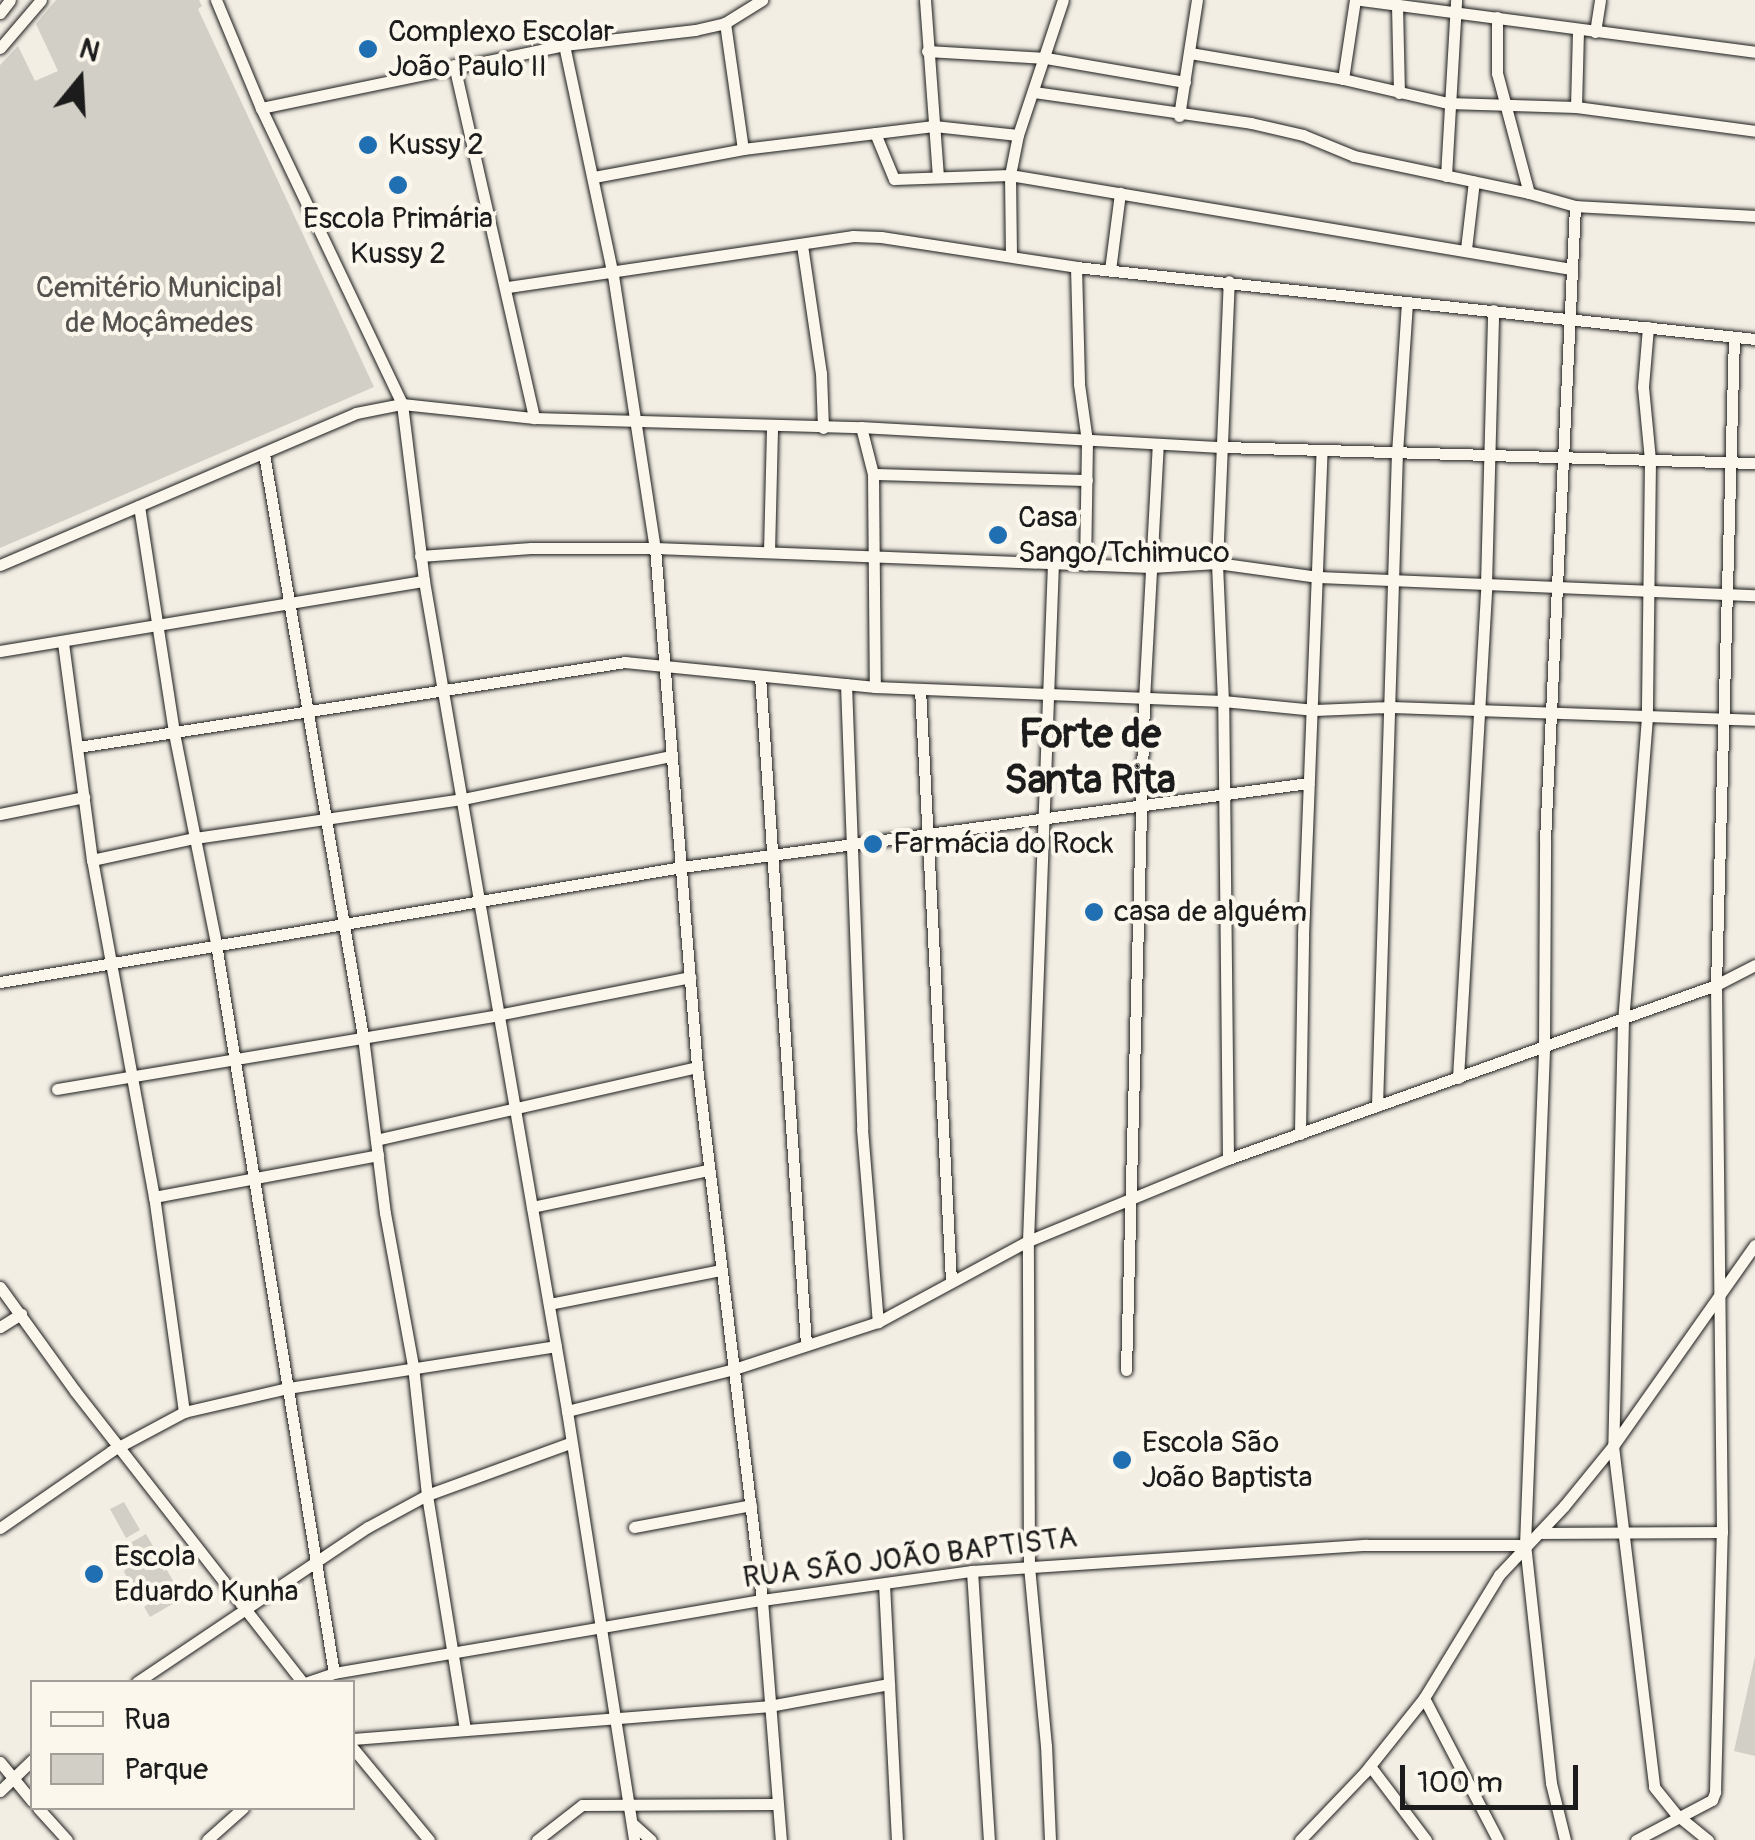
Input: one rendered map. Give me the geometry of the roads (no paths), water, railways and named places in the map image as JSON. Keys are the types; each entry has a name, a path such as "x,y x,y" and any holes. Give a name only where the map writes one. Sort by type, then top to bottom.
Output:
{"street":[{"path":"0,13 10,0"},
{"path":"0,48 41,0"},
{"path":"216,0 260,108 402,404 424,581 567,1411 634,1840"},
{"path":"925,0 938,176"},
{"path":"1011,256 1010,175 1018,134 1064,0"},
{"path":"1179,116 1198,0"},
{"path":"1344,79 1358,0 1455,7 1578,30 1755,52"},
{"path":"1595,32 1600,0"},
{"path":"260,108 564,45 725,24 760,1"},
{"path":"1397,5 1399,92"},
{"path":"1446,176 1455,7"},
{"path":"1497,17 1496,73 1527,171 1529,193"},
{"path":"725,24 743,150"},
{"path":"1576,108 1578,30"},
{"path":"564,45 612,274 638,420 655,548 697,1066 762,1600 780,1840"},
{"path":"927,51 1046,58 1185,82"},
{"path":"1190,53 1344,79 1448,103 1576,108 1755,131"},
{"path":"454,65 508,287 534,418"},
{"path":"1034,92 1280,129 1354,156 1575,206 1755,216"},
{"path":"594,177 743,150 934,126 1018,134"},
{"path":"876,133 891,178 1010,175 1571,268"},
{"path":"1466,249 1474,182"},
{"path":"1110,270 1120,193"},
{"path":"1565,1840 1551,1784 1526,1546 1544,1047 1545,840 1575,206"},
{"path":"508,287 802,244 881,237 1110,270 1755,339"},
{"path":"802,244 821,373 823,428"},
{"path":"1076,266 1079,384 1087,441 1086,565"},
{"path":"1228,1160 1223,701 1217,563 1229,281"},
{"path":"1377,1106 1393,580 1407,302"},
{"path":"1458,1078 1486,585 1492,310"},
{"path":"1648,327 1644,386 1650,460 1647,718 1623,1019 1612,1446 1654,1788 1677,1815 1708,1840"},
{"path":"1636,1840 1677,1815 1712,1800 1716,1792 1722,1532 1716,986 1734,338"},
{"path":"0,565 356,413 402,404 534,418 861,427 1224,447 1755,463"},
{"path":"769,552 772,425"},
{"path":"861,427 873,474 875,686"},
{"path":"1126,1370 1144,700 1158,444"},
{"path":"1300,1134 1308,783 1315,710 1322,450"},
{"path":"264,454 363,1037 413,1366 427,1495 465,1730"},
{"path":"873,474 1087,480"},
{"path":"139,506 174,732 216,944 334,1673"},
{"path":"420,556 531,548 655,548 1150,567 1217,563 1318,577 1755,595"},
{"path":"1050,1840 1046,1746 1029,1566 1028,1241 1053,562"},
{"path":"0,650 64,643 424,581"},
{"path":"64,643 92,860 154,1196 184,1412"},
{"path":"78,748 586,666 663,664 846,684 1223,701 1315,710 1390,707 1755,720"},
{"path":"760,676 769,854 806,1344"},
{"path":"846,684 862,1129 878,1322"},
{"path":"920,689 951,1281"},
{"path":"92,860 195,838 464,799 671,756"},
{"path":"0,982 682,867 1142,802 1308,783"},
{"path":"0,814 84,797"},
{"path":"567,1411 734,1369 878,1322 1028,1241 1228,1160 1716,986 1755,965"},
{"path":"56,1089 497,1015 690,977"},
{"path":"376,1140 697,1066"},
{"path":"154,1196 378,1155"},
{"path":"532,1208 708,1170"},
{"path":"1309,1838 1424,1698 1468,1620 1612,1446 1755,1245"},
{"path":"548,1304 720,1270"},
{"path":"0,1287 244,1612 303,1680"},
{"path":"0,1327 21,1314"},
{"path":"0,1528 119,1446 184,1412 288,1388 556,1346"},
{"path":"139,1680 244,1612 315,1559 427,1495 570,1443"},
{"path":"634,1527 751,1505"},
{"path":"1538,1533 1722,1532"},
{"name":"RUA SÃO JOÃO BAPTISTA","path":"311,1680 762,1600 972,1572 1366,1545 1526,1546"},
{"path":"972,1572 989,1840"},
{"path":"884,1584 898,1840"},
{"path":"355,1739 768,1706 890,1684"},
{"path":"1424,1698 1498,1840"},
{"path":"355,1751 429,1840"},
{"path":"0,1762 30,1799"},
{"path":"0,1791 30,1762"},
{"path":"1370,1766 1426,1840"},
{"path":"537,1840 582,1806 775,1804"},
{"path":"40,1810 66,1840"},
{"path":"207,1840 241,1810"},
{"path":"633,1824 651,1840"}],"place":[{"name":"Complexo Escolar João Paulo II","path":"368,49"},
{"name":"Kussy 2","path":"368,145"},
{"name":"Escola Primária Kussy 2","path":"398,185"},
{"name":"Casa Sango/Tchimuco","path":"998,535"},
{"name":"Farmácia do Rock","path":"873,844"},
{"name":"casa de alguém","path":"1094,912"},
{"name":"Escola São João Baptista","path":"1122,1460"},
{"name":"Escola Eduardo Kunha","path":"94,1574"}],"district":[{"name":"Forte de Santa Rita","path":"1090,758"}],"park label":[{"name":"Cemitério Municipal de Moçâmedes","path":"159,305"}]}
